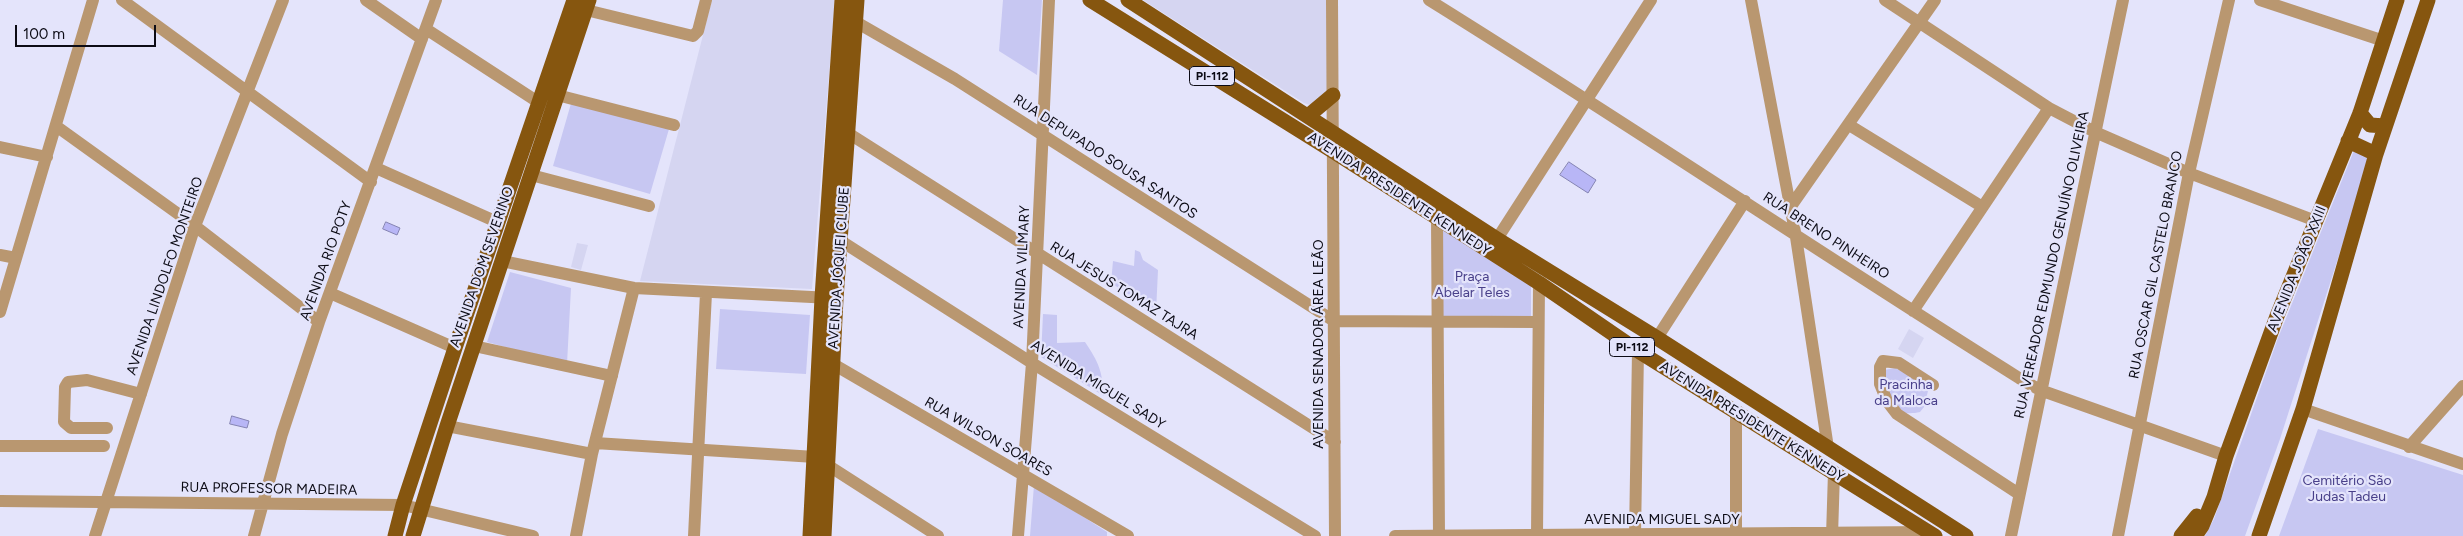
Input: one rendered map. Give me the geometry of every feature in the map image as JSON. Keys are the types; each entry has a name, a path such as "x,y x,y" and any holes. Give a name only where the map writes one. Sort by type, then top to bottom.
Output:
{"main road":[{"name":"AVENIDA DOM SEVERINO","path":"395,536 403,505 497,222 574,0"},
{"name":"AVENIDA JÓQUEI CLUBE","path":"810,536 841,131 856,22 857,0"},
{"name":"AVENIDA PRESIDENTE KENNEDY","path":"1090,0 1334,152 1538,283 1638,351 1932,534"},
{"name":"AVENIDA PRESIDENTE KENNEDY","path":"1128,0 1497,239 1658,338 1966,536"},
{"name":"AVENIDA JOÃO XXIII","path":"2195,536 2202,526 2214,497 2226,456 2277,316 2360,113 2397,0"},
{"path":"2259,536 2303,409 2376,154 2428,0"},
{"name":"AVENIDA DOM SEVERINO","path":"414,536 447,426 587,5"},
{"name":"AVENIDA JÓQUEI CLUBE","path":"824,536 833,364 829,298 841,241 842,6"},
{"path":"1308,116 1333,95"},
{"path":"2360,113 2370,125 2385,126"},
{"path":"2348,142 2376,154"},
{"path":"2181,536 2196,518 2218,468 2226,456"}],"street":[{"path":"0,312 93,0"},
{"path":"122,0 371,182"},
{"name":"AVENIDA LINDOLFO MONTEIRO","path":"95,536 195,226 284,0"},
{"path":"366,0 538,102"},
{"name":"AVENIDA RIO POTY","path":"254,536 282,434 319,322 436,0"},
{"path":"587,5 696,34 706,0"},
{"name":"AVENIDA VILMARY","path":"1018,536 1032,363 1049,0"},
{"path":"1332,0 1333,132"},
{"name":"RUA BRENO PINHEIRO","path":"1429,0 1588,99 1745,201 1796,237 2040,390 2226,456"},
{"path":"1497,239 1651,0"},
{"path":"1751,0 1796,237 1828,448"},
{"path":"1885,0 2049,108 2095,132 2190,173 2316,220"},
{"path":"1790,209 1935,0"},
{"name":"RUA VEREADOR EDMUNDO GENUÍNO OLIVEIRA","path":"2011,536 2123,0"},
{"name":"RUA OSCAR GIL CASTELO BRANCO","path":"2118,536 2190,173 2228,0"},
{"path":"2260,0 2384,41"},
{"name":"RUA DEPUPADO SOUSA SANTOS","path":"842,6 856,22 954,79 1044,135 1334,321"},
{"path":"557,95 674,125"},
{"path":"1913,311 1981,206 2049,108"},
{"path":"1849,125 1981,206"},
{"path":"56,126 195,226 319,322"},
{"name":"RUA JESUS TOMAZ TAJRA","path":"841,131 1335,442"},
{"name":"AVENIDA SENADOR ÁREA LEÃO","path":"1333,132 1335,536"},
{"path":"0,147 47,157"},
{"path":"376,168 497,222"},
{"path":"531,175 649,206"},
{"path":"1658,338 1745,201"},
{"path":"1437,219 1439,536"},
{"name":"AVENIDA MIGUEL SADY","path":"841,241 1032,363 1315,536"},
{"path":"0,255 16,258"},
{"path":"502,261 634,288 829,298"},
{"path":"1537,536 1538,283"},
{"path":"576,536 594,449 634,288"},
{"path":"330,293 455,348"},
{"path":"694,536 700,450 706,293"},
{"path":"1334,321 1537,322"},
{"path":"474,346 612,376"},
{"path":"1635,535 1638,351"},
{"path":"1933,385 1896,362 1884,361 1880,367 1879,379 1883,393 1897,414 2019,494"},
{"name":"RUA WILSON SOARES","path":"833,364 1023,474 1111,531 1128,536"},
{"path":"107,428 71,428 66,426 64,422 65,387 68,382 87,380 141,394"},
{"path":"2409,447 2463,386"},
{"path":"2303,409 2409,447 2461,461"},
{"path":"1736,411 1736,535"},
{"path":"447,426 594,449 700,450 815,457 938,536"},
{"path":"0,446 104,446"},
{"path":"1832,534 1834,472"},
{"name":"RUA PROFESSOR MADEIRA","path":"0,501 403,505 533,536"},
{"name":"AVENIDA MIGUEL SADY","path":"1395,536 1932,534"}],"shaded area":[{"path":"712,0 835,0 812,289 640,281"},
{"path":"1143,0 1327,0 1328,91 1313,106 1304,103"},
{"path":"1569,162 1596,180 1588,193 1560,175"},
{"path":"386,222 400,228 397,235 383,229"},
{"path":"577,243 588,245 581,270 571,267"},
{"path":"1909,329 1924,338 1913,358 1898,349"},
{"path":"232,416 249,421 247,428 230,424"}],"green space":[{"path":"1003,0 1042,0 1037,75 999,51"},
{"path":"572,100 669,129 650,194 553,166"},
{"path":"2355,148 2368,154 2367,168 2280,439 2245,536 2205,536 2214,519 2278,338"},
{"name":"Praça Abelar Teles","path":"1437,219 1531,282 1531,320 1437,321"},
{"path":"1135,250 1140,252 1143,260 1158,270 1156,312 1111,283 1113,261 1134,266"},
{"path":"510,272 571,288 567,364 487,342"},
{"path":"720,309 810,315 806,374 716,369"},
{"path":"1043,314 1057,315 1057,343 1085,342 1099,367 1104,396 1041,357"},
{"name":"Pracinha da Maloca","path":"1895,368 1918,379 1928,391 1924,407 1920,412 1902,412 1892,403 1884,370"},
{"name":"Cemitério São Judas Tadeu","path":"2318,429 2463,475 2463,536 2279,536"},
{"path":"1034,485 1107,532 1107,536 1030,536"}]}
